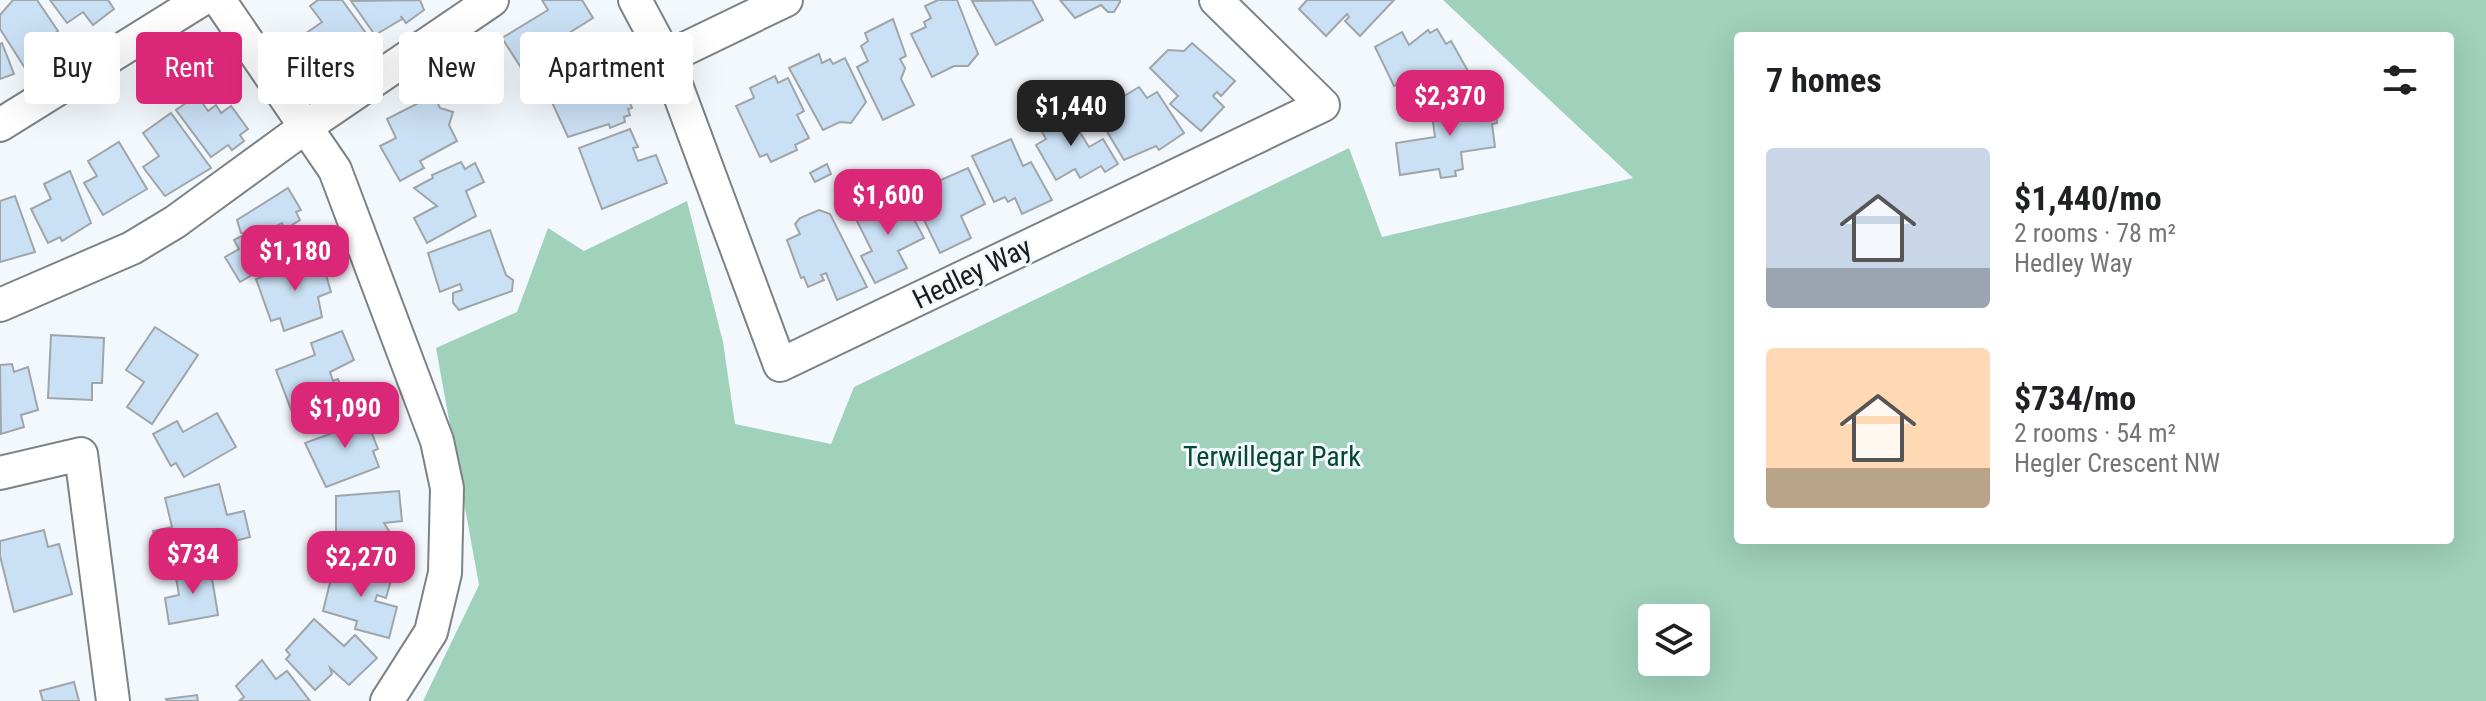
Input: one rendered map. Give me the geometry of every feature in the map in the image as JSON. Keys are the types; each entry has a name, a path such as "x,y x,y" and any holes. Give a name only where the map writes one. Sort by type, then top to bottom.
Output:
{"street":[{"path":"0,125 201,0"},
{"path":"219,0 335,170 437,441 447,488 445,573 431,632 387,701"},
{"path":"0,305 132,248 175,222 304,128 492,0"},
{"name":"Hedley Way","path":"635,0 652,32"},
{"path":"693,45 786,0"},
{"name":"Hedley Way","path":"683,104 780,365 1323,105 1216,0"},
{"path":"0,473 81,454 113,701"}],"green space":[{"name":"Terwillegar Park","path":"1443,0 2486,0 2486,701 423,701 479,585 436,348 517,312 548,228 584,251 687,201 723,342 735,424 831,444 854,387 1349,148 1382,237 1633,178"}],"building":[{"path":"13,0 37,0 58,31 24,32 24,66 0,29 0,15"},
{"path":"50,0 108,0 114,9 93,25 83,12 67,23"},
{"path":"318,0 342,0 365,32 308,32 322,22 310,6"},
{"path":"420,0 424,10 406,23 401,16 402,19 380,32 373,32 351,1"},
{"path":"542,0 582,0 593,18 571,32 520,32 520,66 504,37 548,10"},
{"path":"938,0 957,0 978,54 968,66 954,66 932,77 911,34 926,27 924,22 931,18 925,6"},
{"path":"1032,0 1043,20 996,45 972,1"},
{"path":"1060,0 1120,2 1114,12 1108,12 1101,5 1075,18"},
{"path":"1307,0 1394,0 1360,36 1345,21 1349,17 1347,14 1326,36 1299,9"},
{"path":"893,19 906,56 900,59 905,68 901,79 914,105 883,120 857,67 868,61 861,46 868,41 865,33"},
{"path":"1437,29 1446,44 1451,41 1468,71 1425,95 1415,77 1394,86 1375,47 1402,32 1409,45 1428,30 1430,33"},
{"path":"1192,43 1235,81 1221,96 1217,92 1213,96 1224,107 1201,131 1170,104 1178,96 1150,68 1168,50 1184,51"},
{"path":"0,44 14,74 0,79"},
{"path":"819,54 822,63 830,59 833,64 845,58 866,102 851,123 840,122 823,130 789,68"},
{"path":"775,76 778,83 788,78 804,111 797,115 809,138 795,145 797,150 771,162 767,154 760,157 736,106 754,98 750,88"},
{"path":"1139,87 1147,98 1157,92 1184,133 1159,150 1156,146 1124,160 1096,113"},
{"path":"1473,97 1490,98 1492,108 1495,107 1497,123 1492,124 1495,147 1461,152 1463,169 1455,171 1456,176 1441,178 1439,169 1400,175 1396,143 1435,137 1431,107"},
{"path":"184,104 203,104 208,111 216,105 221,113 231,106 248,129 240,135 244,141 232,150 228,145 211,157 176,110"},
{"path":"416,104 438,104 440,108 453,112 449,125 457,141 420,161 424,168 400,181 380,146 396,138 387,119"},
{"path":"553,104 630,104 630,115 624,117 625,122 568,137"},
{"path":"1063,105 1089,147 1103,139 1118,164 1105,172 1101,166 1080,178 1075,169 1056,180 1036,145 1046,139 1038,125"},
{"path":"171,113 211,168 165,196 143,167 159,156 143,133"},
{"path":"630,129 638,147 633,148 638,161 656,155 667,183 602,209 579,148"},
{"path":"1011,139 1023,166 1031,162 1052,200 1022,214 1015,198 1008,202 1005,197 994,202 972,156"},
{"path":"119,142 147,189 103,215 84,183 97,176 88,161"},
{"path":"461,162 465,169 475,163 484,182 466,191 476,216 427,243 414,218 437,206 414,188 433,178 432,175"},
{"path":"827,164 831,174 815,182 810,173"},
{"path":"968,168 985,204 961,216 971,238 940,253 911,193"},
{"path":"70,171 91,223 62,241 60,237 48,243 31,209 51,199 44,184"},
{"path":"288,188 301,210 296,212 300,220 285,229 282,223 270,229 276,240 300,230 307,243 240,282 225,257 239,249 234,240 246,234 241,233 237,220"},
{"path":"15,196 35,252 0,262 0,201"},
{"path":"896,197 898,200 902,197 924,238 898,251 907,268 875,283 861,256 872,251 855,217 868,211 874,202 885,202"},
{"path":"819,210 830,214 867,287 837,300 826,273 821,275 824,280 808,287 804,277 801,278 787,240 800,234 795,224 800,218"},
{"path":"490,230 506,275 513,280 512,291 459,310 453,303 453,293 462,290 460,284 440,292 428,253"},
{"path":"320,255 331,292 318,297 322,317 284,331 280,318 271,321 256,279"},
{"path":"155,327 198,355 152,424 127,407 144,382 126,370"},
{"path":"342,331 354,360 330,372 333,381 338,379 346,400 295,420 276,370 315,355 311,343"},
{"path":"51,335 104,338 102,383 92,383 92,400 48,398"},
{"path":"12,364 14,372 28,367 38,410 21,415 24,427 1,434 0,365"},
{"path":"356,404 364,422 367,421 378,449 373,451 379,467 326,487 305,443 346,428 342,410"},
{"path":"217,413 236,447 184,477 176,463 171,466 153,434 177,421 183,432"},
{"path":"219,484 227,515 244,511 250,537 160,561 153,531 172,527 165,498"},
{"path":"399,491 402,521 384,523 391,534 386,545 341,549 339,534 336,534 336,496"},
{"path":"44,530 48,547 59,544 72,594 14,612 0,556 0,541"},
{"path":"335,562 392,577 386,598 377,595 375,601 397,607 389,638 355,629 357,621 323,611"},
{"path":"210,566 218,615 169,624 165,598 179,595 175,572"},
{"path":"314,619 344,646 355,635 377,658 349,685 330,668 332,674 315,690 286,659 290,655 286,650"},
{"path":"262,660 276,679 287,671 310,701 239,701 244,697 236,686"},
{"path":"74,682 79,701 43,701 40,691"},
{"path":"197,695 198,701 166,699"}]}
